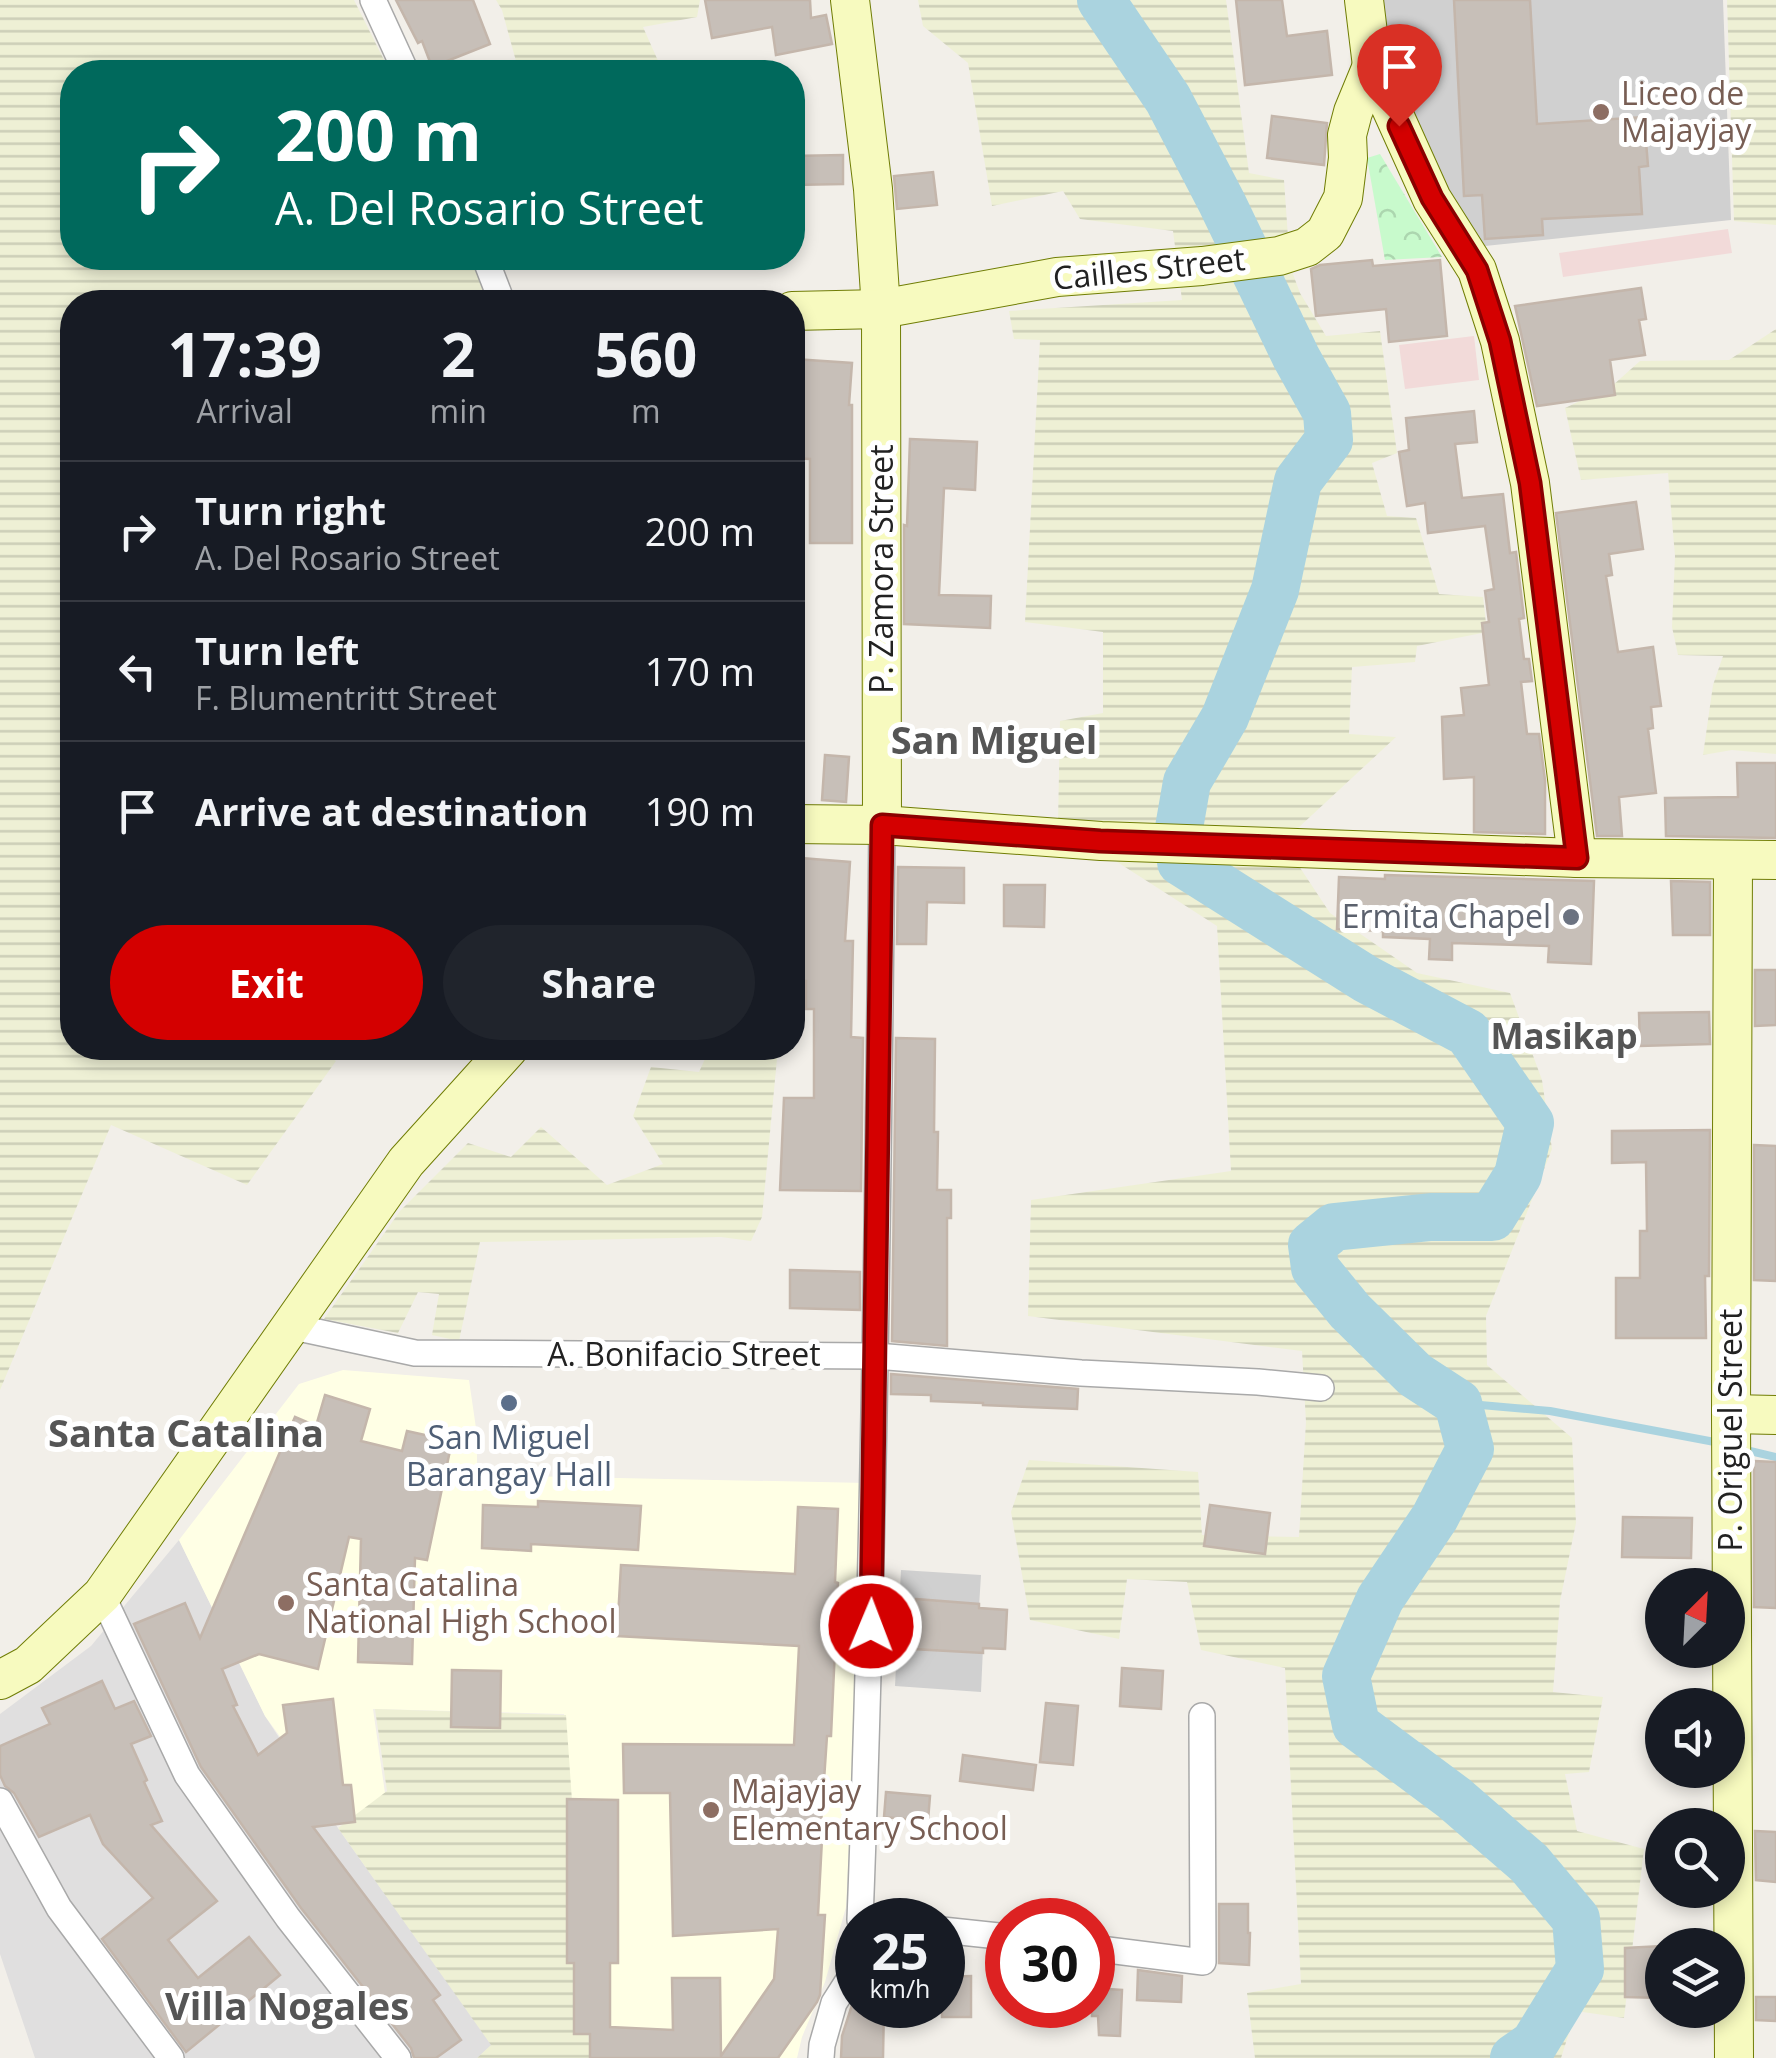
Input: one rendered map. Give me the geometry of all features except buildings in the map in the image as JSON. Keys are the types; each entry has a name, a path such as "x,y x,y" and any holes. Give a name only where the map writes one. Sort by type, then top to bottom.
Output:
{"main road":[{"name":"P. Zamora Street","path":"850,0 873,189 881,309 882,825"},
{"path":"1364,0 1372,66 1432,198 1477,270 1500,341 1530,483 1577,858"},
{"name":"Cailles Street","path":"805,311 881,309 1057,276 1202,266 1278,256 1307,247 1325,233 1343,198 1347,135 1372,66"},
{"path":"805,824 882,825 1100,841 1577,858 1776,860"},
{"name":"P. Origuel Street","path":"1732,861 1734,2058"},
{"path":"0,1680 28,1665 102,1595 406,1162 498,1060"},
{"path":"1731,1414 1776,1415"}],"street":[{"path":"373,0 400,60"},
{"name":"P. Zamora Street","path":"861,1898 870,1665 882,825"},
{"name":"A. Bonifacio Street","path":"290,1326 415,1353 876,1356 1321,1388"},
{"path":"102,1595 187,1775 288,1918 398,2058"},
{"path":"1115,1951 1203,1962 1202,1716"},
{"path":"0,1801 59,1908 172,2058"},
{"path":"821,2058 835,2001"}],"shaded area":[{"path":"0,0 354,0 384,60 60,60 60,270 477,270 485,290 60,290 60,1060 336,1061 247,1185 111,1125 0,1390"},
{"path":"496,0 700,0 697,17 643,27 658,60 516,60"},
{"path":"918,0 1226,0 1249,173 1284,180 1290,266 1300,293 1326,336 1380,331 1397,453 1372,463 1387,516 1416,518 1439,594 1483,597 1487,632 1417,646 1415,662 1352,667 1349,734 1396,737 1283,842 1330,913 1417,973 1510,993 1542,1080 1552,1149 1486,1316 1487,1365 1572,1438 1576,1523 1560,1601 1553,1692 1603,1697 1589,1772 1565,1774 1577,1831 1644,1849 1624,2018 1576,2011 1561,2058 1255,2058 1247,1993 1301,1984 1285,1668 1201,1650 1187,1582 1127,1579 1119,1639 1030,1620 1011,1512 1029,1460 1198,1472 1202,1535 1299,1537 1306,1422 1302,1351 1028,1316 1031,1200 1231,1171 1217,926 1058,824 1060,721 1103,713 1103,632 1025,622 1040,340 1014,339 1009,311 1182,300 1173,231 1080,219 1063,191 992,206 968,63 923,26"},
{"path":"1373,0 1723,0 1731,220 1485,246 1434,178 1391,82"},
{"path":"1727,0 1776,0 1776,225 1734,221"},
{"path":"1728,229 1732,253 1563,277 1559,253"},
{"path":"1776,329 1776,754 1732,750 1703,755 1713,685 1723,656 1678,655 1672,627 1675,556 1668,473 1581,480 1565,408 1612,386 1640,361 1729,360"},
{"path":"1474,336 1479,380 1405,389 1399,345"},
{"path":"704,1060 777,1060 762,1217 751,1241 721,1237 480,1242 459,1341 432,1335 439,1294 418,1292 398,1333 324,1319 400,1211 468,1143 511,1157 541,1127 607,1185 663,1164 633,1116 651,1067 699,1072"},
{"name":"Majayjay Elementary School","path":"343,1370 469,1380 477,1435 477,1475 867,1483 846,1898 835,1898 835,1946 797,2058 592,2058 564,1714 373,1709 385,1793 345,1826 265,1716 179,1540 299,1384"},
{"path":"179,1540 265,1716 338,1828 492,2045 477,2058 35,2058 0,1954 0,1714 91,1646"},
{"path":"901,1570 981,1575 979,1607 1007,1610 1005,1649 983,1648 981,1692 895,1686"},
{"path":"375,1709 566,1715 590,2058 477,2058 491,2045 338,1828 387,1791"}],"green space":[{"path":"1380,154 1442,257 1385,260 1367,158"}],"waterway":[{"path":"1101,0 1168,99 1327,413 1329,440 1298,481 1275,590 1225,717 1187,782 1179,828 1181,862 1366,979 1468,1033 1530,1123 1518,1175 1492,1217 1431,1217 1334,1227 1312,1245 1315,1268 1350,1311 1415,1375 1458,1403 1470,1449 1435,1517 1380,1599 1346,1676 1356,1725 1454,1798 1529,1863 1576,1919 1580,1969 1534,2044 1514,2058"},
{"path":"1458,1403 1550,1411 1720,1443"},
{"path":"1750,1451 1776,1457"}],"place":[{"name":"Liceo de Majayjay","path":"1601,112"},
{"name":"Ermita Chapel","path":"1571,917"},
{"name":"San Miguel Barangay Hall","path":"509,1403"},
{"name":"Santa Catalina National High School","path":"286,1603"},
{"name":"Majayjay Elementary School","path":"711,1810"}],"district":[{"name":"San Miguel","path":"994,741"},
{"name":"Masikap","path":"1564,1037"},
{"name":"Santa Catalina","path":"186,1434"},
{"name":"Villa Nogales","path":"287,2007"}],"route":[{"path":"871,1626 882,825 1100,841 1577,858 1530,483 1500,341 1477,270 1432,198 1399,126"}]}
